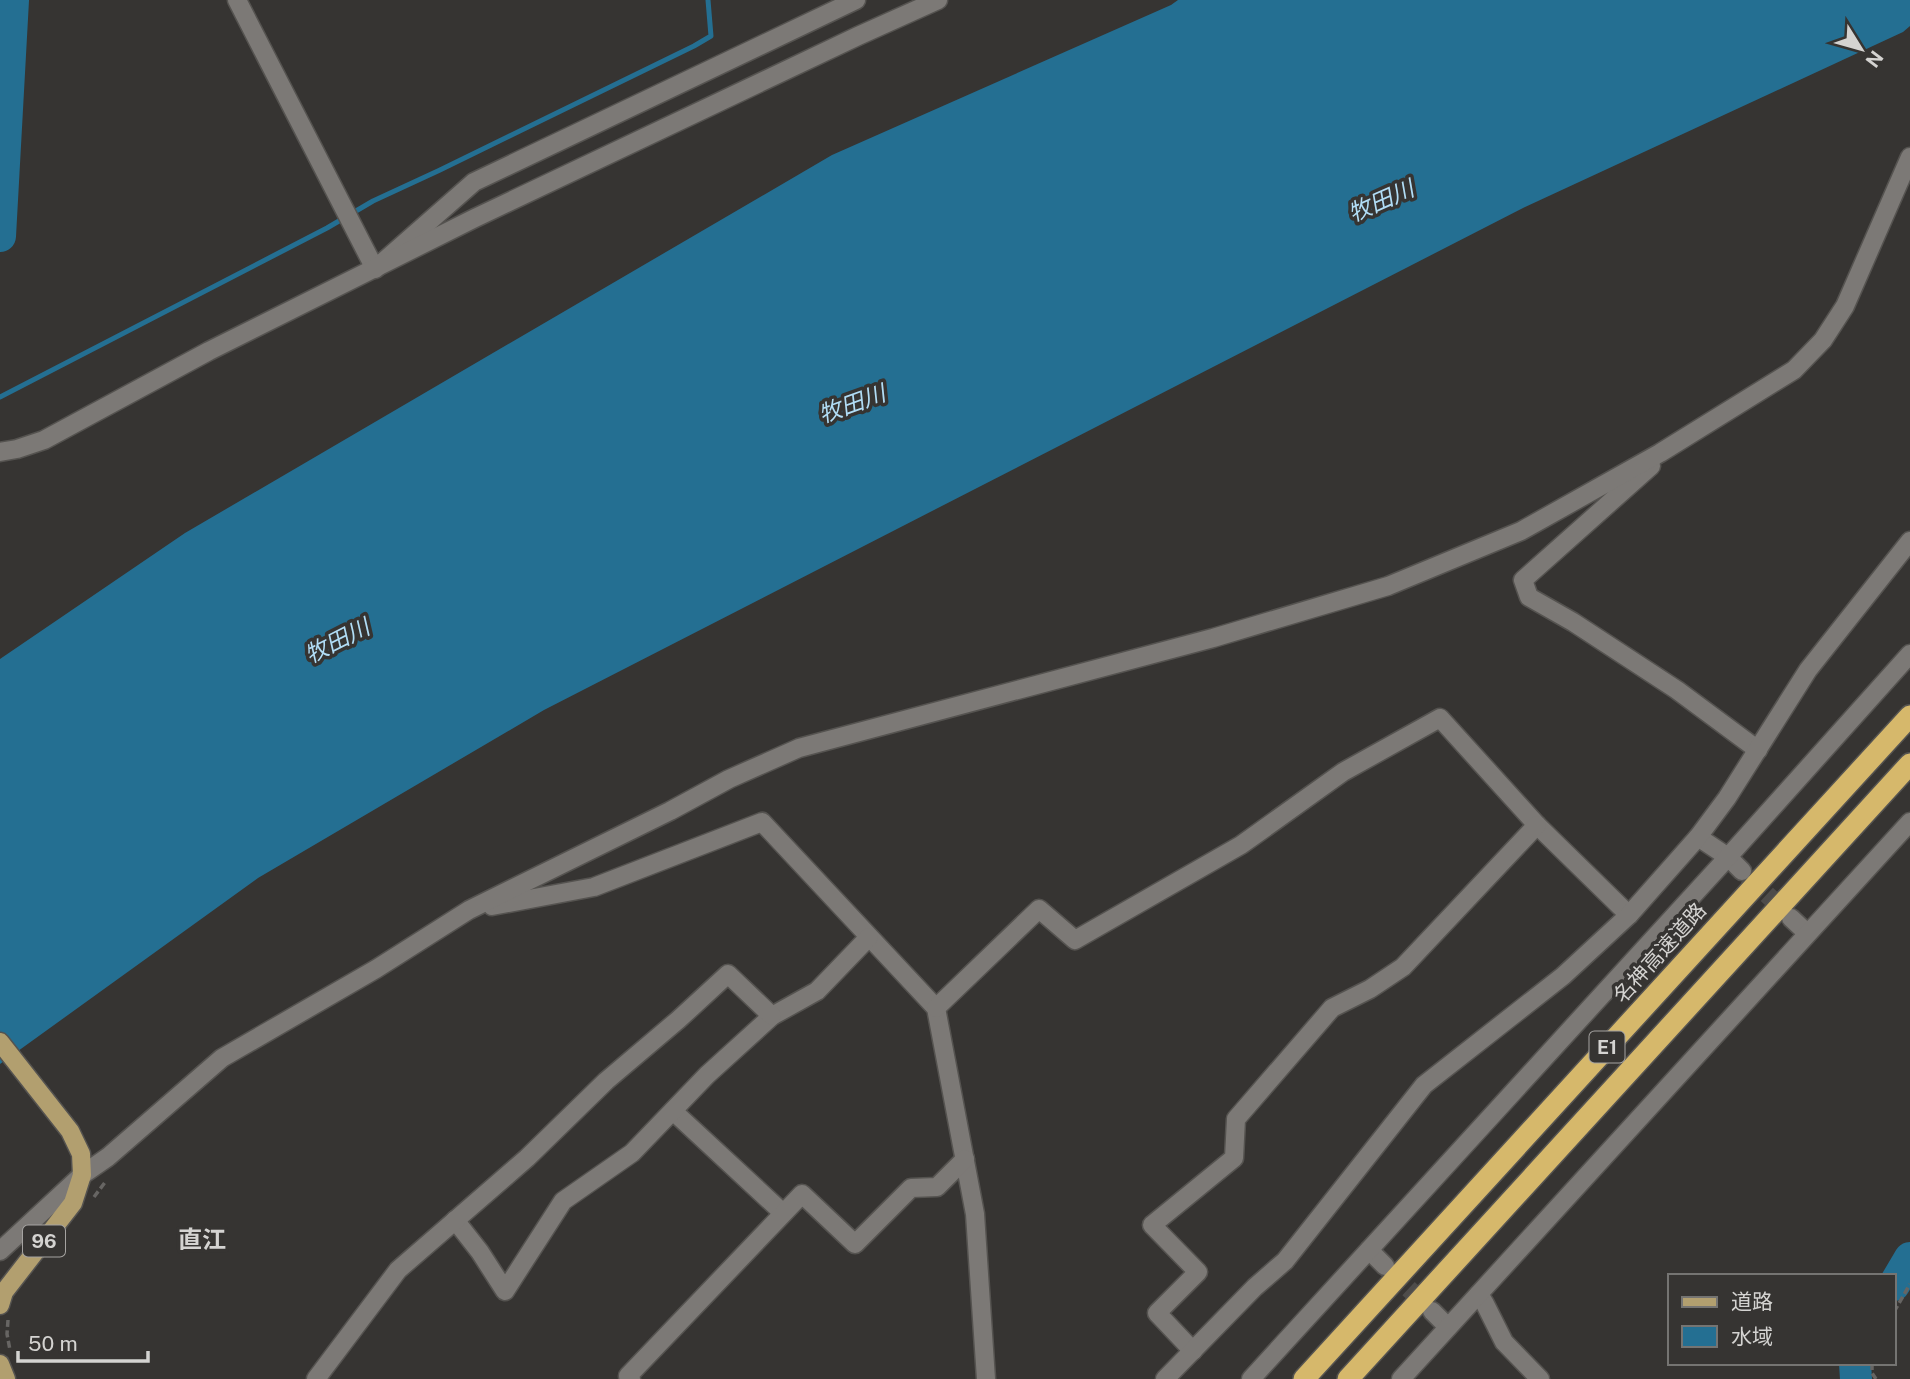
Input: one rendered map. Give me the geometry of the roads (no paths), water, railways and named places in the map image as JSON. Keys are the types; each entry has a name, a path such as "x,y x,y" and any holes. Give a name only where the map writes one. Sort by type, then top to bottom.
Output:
{"highway":[{"name":"名神高速道路","path":"1304,1379 1910,716"},
{"name":"E1","path":"1348,1379 1910,764"}],"main road":[{"path":"0,1042 70,1131 81,1154 82,1175"},
{"name":"96","path":"4,1308 4,1292 73,1203 82,1175"},
{"path":"6,1360 6,1379"}],"street":[{"path":"237,0 375,269"},
{"path":"375,269 474,182 856,0"},
{"path":"0,452 44,440 209,351 537,189 938,0"},
{"path":"0,1251 82,1175 108,1157 222,1058 376,969 469,910 729,779 799,748 1213,638 1388,586 1521,531 1660,453 1794,370 1823,340 1845,306 1910,157"},
{"path":"1660,453 1657,461 1523,580 1529,597 1678,690 1758,750"},
{"path":"1165,1379 1255,1287 1285,1261 1424,1086 1563,976 1629,915 1698,837 1727,798 1808,670 1910,541"},
{"path":"1251,1379 1910,654"},
{"path":"936,1008 1039,909 1075,940 1241,845 1343,772 1440,718 1537,825 1629,915"},
{"path":"469,910 594,887 762,822 936,1008 975,1214 986,1379"},
{"path":"1401,1379 1910,822"},
{"path":"1193,1351 1157,1313 1198,1272 1152,1225 1234,1158 1236,1119 1332,1008 1370,989 1403,967 1537,825"},
{"path":"1698,837 1728,857 1742,871"},
{"path":"1791,918 1807,933"},
{"path":"455,1220 480,1252 505,1292 563,1201 632,1153 772,1016 817,991 869,937"},
{"path":"316,1379 398,1270 527,1158 606,1081 728,974 772,1016"},
{"path":"673,1111 783,1213"},
{"path":"631,1379 628,1376 802,1194 855,1244 911,1188 937,1187 965,1160"},
{"path":"1369,1250 1385,1266"},
{"path":"1479,1294 1504,1342 1541,1379"},
{"path":"1432,1311 1448,1328"}],"water":[{"name":"牧田川","path":"1178,0 1910,0 1910,26 1903,32 1523,208 544,710 258,878 0,1064 0,659 185,533 832,155"}],"waterway":[{"path":"0,236 13,0"},
{"path":"0,397 327,228 373,201 694,46 711,36 708,0"},
{"path":"1896,1282 1910,1258"},
{"path":"1855,1365 1856,1379"}],"tunnel":[{"path":"1747,876 1788,914"},
{"path":"1389,1270 1430,1309"}],"district":[{"name":"直江","path":"202,1240"}]}
